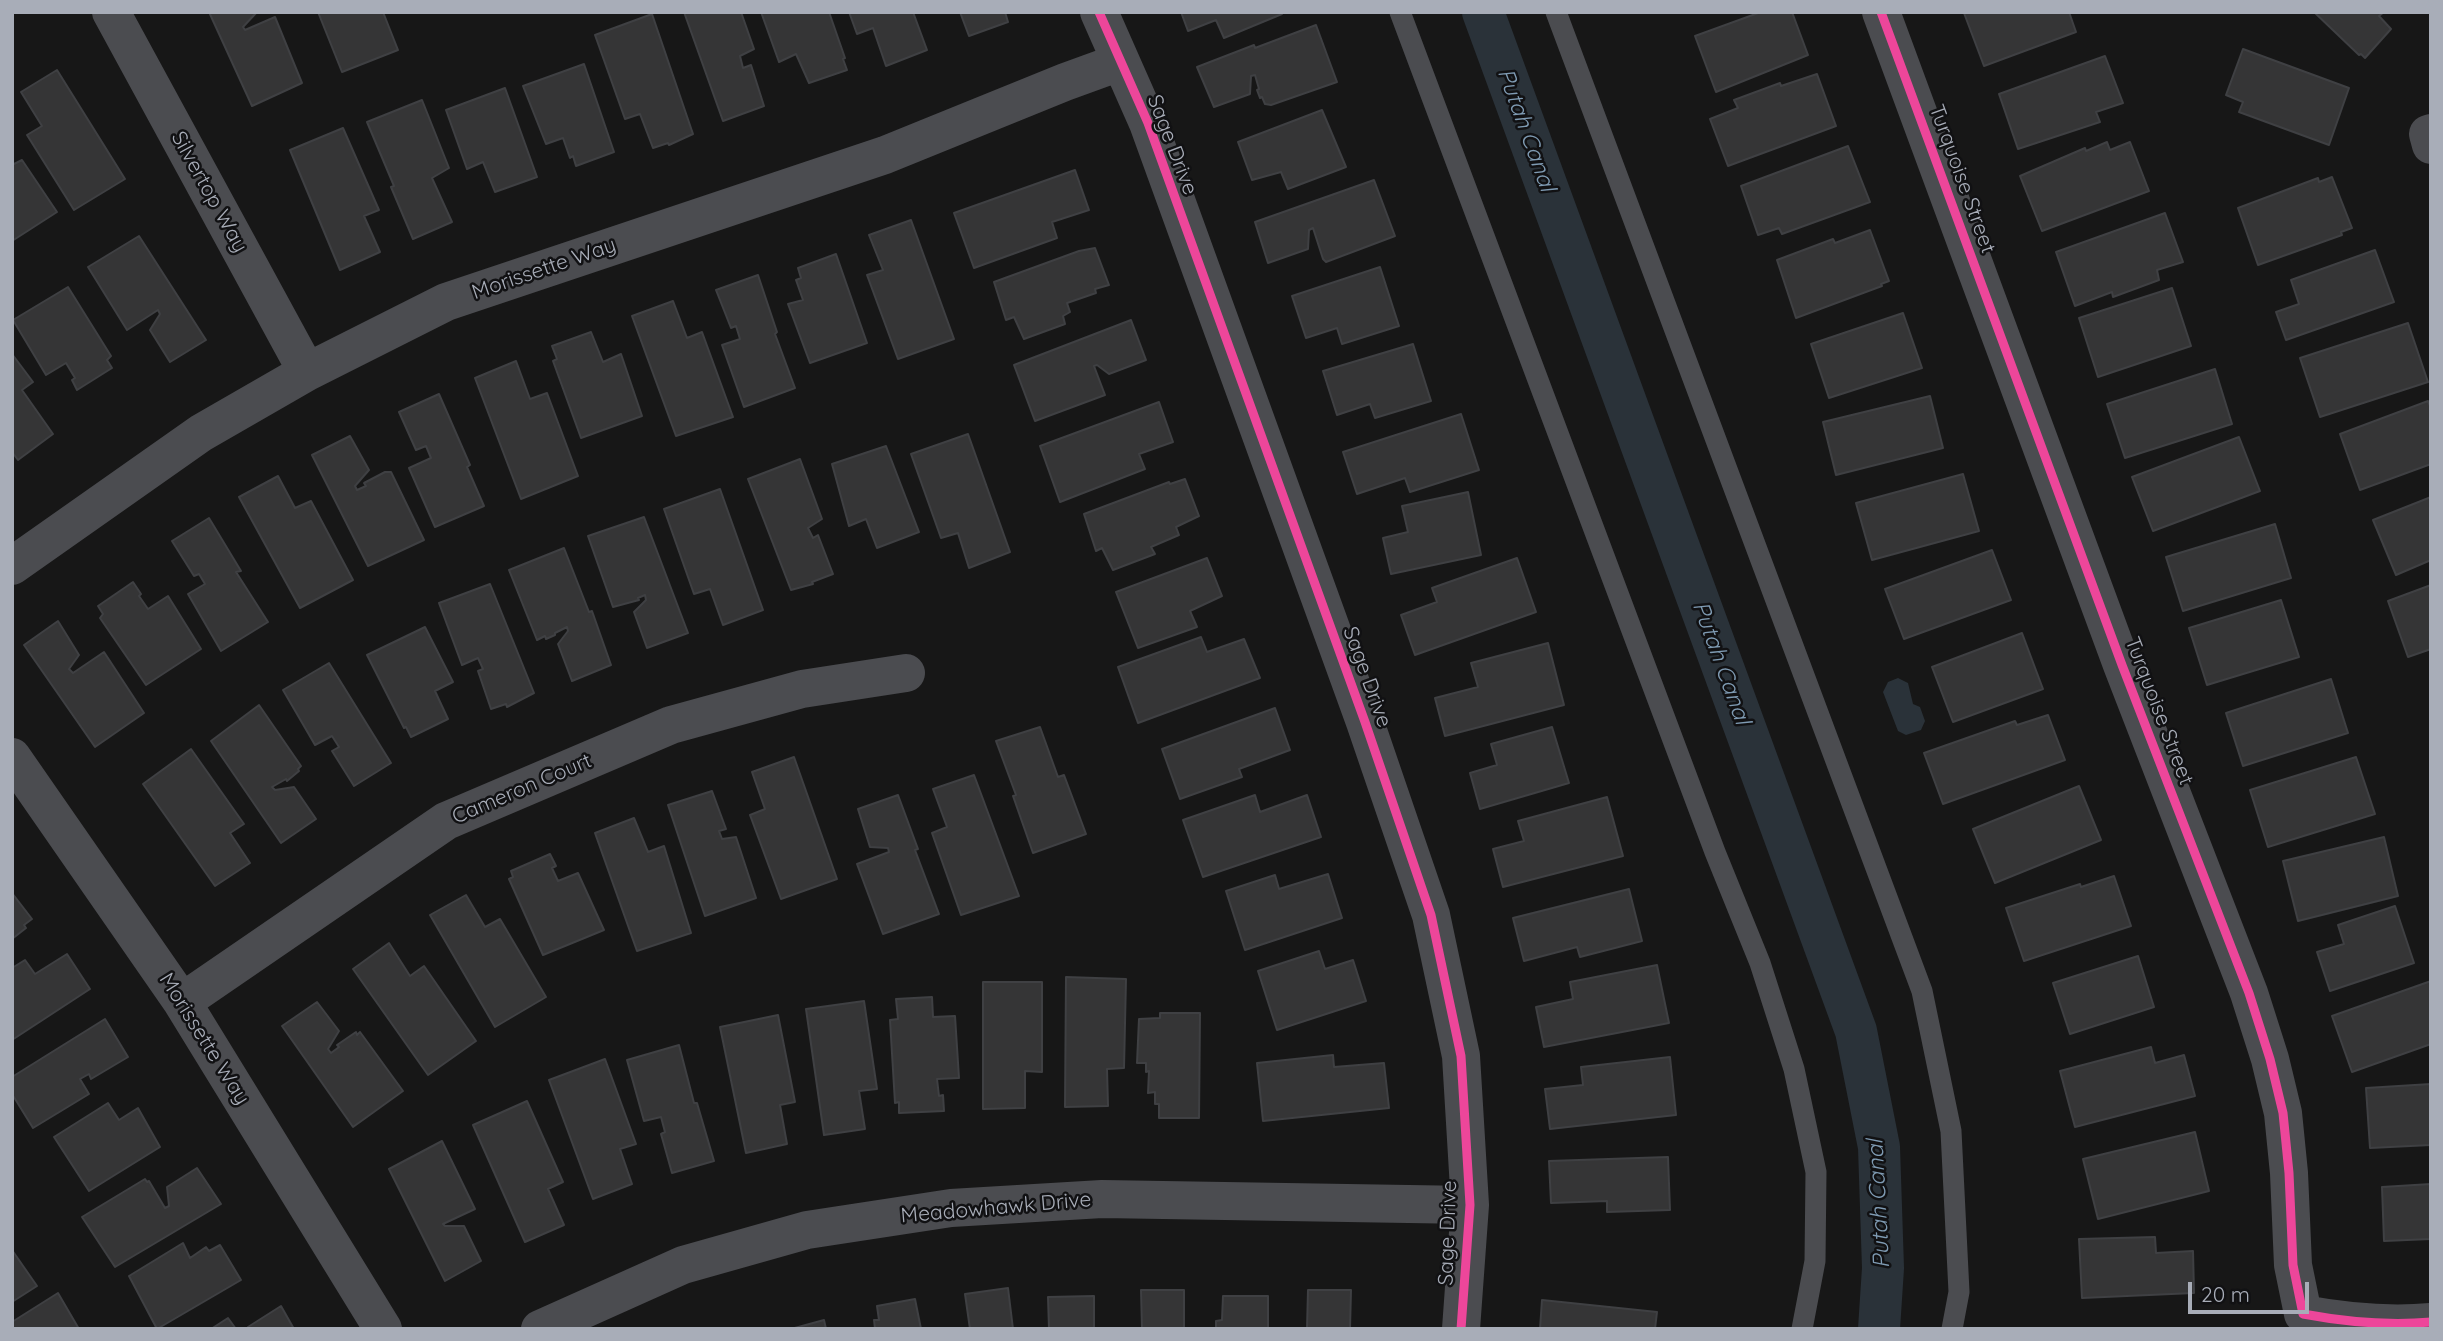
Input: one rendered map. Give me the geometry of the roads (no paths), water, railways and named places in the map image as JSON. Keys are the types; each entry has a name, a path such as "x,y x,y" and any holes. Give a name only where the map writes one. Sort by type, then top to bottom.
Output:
{"street":[{"name":"Silvertop Way","path":"111,12 307,372"},
{"name":"Sage Drive","path":"1099,12 1148,123 1365,722 1431,915 1461,1056 1470,1205 1461,1329"},
{"name":"Turquoise Street","path":"1881,12 2127,678 2249,993 2283,1113 2293,1265 2303,1314 2339,1321 2397,1325 2431,1322"},
{"name":"Morissette Way","path":"12,566 201,433 307,372 446,302 885,155 1120,62"},
{"path":"2431,133 2428,134 2431,145"},
{"name":"Cameron Court","path":"182,1002 446,821 671,725 802,690 906,673"},
{"name":"Morissette Way","path":"12,757 182,1002 383,1329"},
{"name":"Meadowhawk Drive","path":"540,1329 695,1262 807,1230 951,1208 1102,1199 1470,1205"}],"lane":[{"path":"1400,12 1715,852 1760,963 1794,1069 1816,1172 1815,1261 1802,1329"},
{"path":"1556,12 1922,991 1951,1131 1959,1292 1952,1329"}],"waterway":[{"name":"Putah Canal","path":"1483,12 1856,1031 1879,1147 1883,1268 1879,1329"}]}
